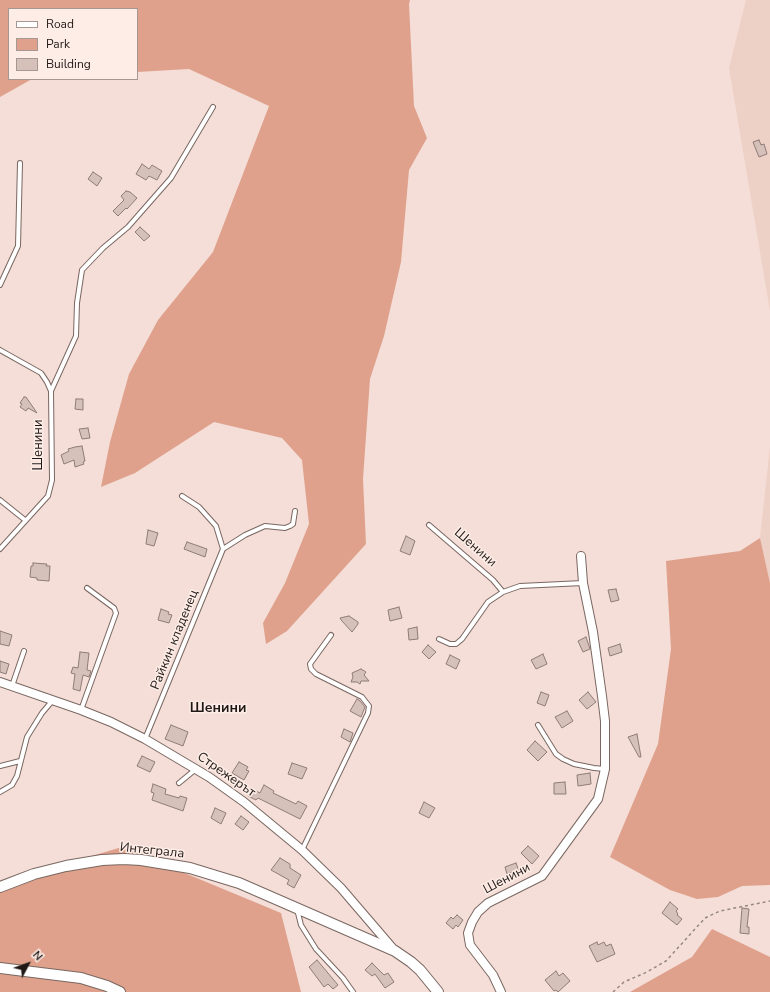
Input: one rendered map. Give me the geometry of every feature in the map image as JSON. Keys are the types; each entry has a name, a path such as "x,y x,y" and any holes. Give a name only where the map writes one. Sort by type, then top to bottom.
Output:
{"street":[{"name":"Шенини","path":"501,992 493,975 470,945 468,933 472,922 478,912 488,903 542,876 598,799 605,769 605,721 593,632 583,583 581,556"},
{"name":"Стрежерът","path":"0,682 111,722 145,739 197,769 244,802 302,850 341,888 395,951"},
{"name":"Интеграла","path":"0,887 34,874 73,864 124,859 166,863 197,870 239,883 297,909"},
{"path":"297,909 395,951 411,962 438,992"},
{"path":"0,968 81,978 107,986 120,992"}],"lane":[{"path":"51,391 76,336 77,303 82,270 128,227 171,178 213,106"},
{"path":"0,285 18,246 20,163"},
{"name":"Шенини","path":"0,350 41,373 51,391 52,480 48,496 0,549"},
{"path":"182,496 199,507 216,526 223,549 245,535 265,526 285,528 294,524 295,511"},
{"path":"0,500 25,520"},
{"name":"Шенини","path":"429,525 493,580 503,592"},
{"name":"Райкин кладенец","path":"145,739 223,549"},
{"path":"439,639 450,644 456,644 462,639 488,602 503,592 520,586 583,583"},
{"path":"81,710 116,613 114,608 87,588"},
{"path":"302,850 368,713 369,706 362,697 316,674 311,669 310,664 331,635"},
{"path":"12,686 24,651"},
{"path":"0,792 12,785 27,737 42,713 53,700"},
{"path":"538,725 556,754 562,759 574,764 605,769"},
{"path":"0,766 20,761"},
{"path":"179,783 197,769"},
{"path":"297,909 301,925 316,949 343,978 353,992"}],"path":[{"path":"613,992 624,982 648,972 666,961 705,918 720,911 770,901"}],"shaded area":[{"path":"746,0 770,0 770,311 729,68"},
{"path":"770,447 770,583 760,538"}],"green space":[{"path":"0,0 410,0 414,106 427,138 409,170 401,262 384,336 370,379 363,479 366,544 287,631 266,644 263,623 285,583 309,524 302,460 282,438 214,422 135,473 101,487 110,442 129,374 158,320 213,252 269,106 189,69 138,72 138,8 8,8 8,80 30,80 0,97"},
{"path":"760,538 770,583 770,885 742,886 718,897 697,899 670,890 610,857 658,744 671,649 666,561 740,551"},
{"path":"122,847 281,913 301,992 0,992 0,883"},
{"path":"712,929 770,957 770,992 630,992 692,957"}],"building":[{"path":"759,140 761,145 764,144 767,154 759,157 753,142"},
{"path":"142,164 149,169 152,165 162,171 157,180 149,176 146,180 136,174"},
{"path":"93,172 102,178 97,186 88,179"},
{"path":"126,191 130,192 137,198 118,216 113,211 124,200 121,196"},
{"path":"140,227 150,236 144,241 135,232"},
{"path":"24,397 26,397 37,413 28,408 26,411 20,407 22,404 20,403"},
{"path":"76,399 83,399 83,410 75,409"},
{"path":"88,428 90,438 82,439 79,429"},
{"path":"82,446 85,461 83,462 84,464 75,467 74,460 64,464 61,455 69,451 68,449"},
{"path":"148,530 158,533 154,546 146,544"},
{"path":"406,536 415,541 410,555 400,551"},
{"path":"187,542 207,549 205,557 184,549"},
{"path":"33,563 47,564 46,566 50,566 49,581 37,580 37,578 30,577 31,566 33,566"},
{"path":"616,589 619,600 611,602 608,590"},
{"path":"399,607 402,618 390,621 388,610"},
{"path":"161,609 172,615 169,623 158,620"},
{"path":"349,616 358,622 352,632 340,618"},
{"path":"417,627 418,639 409,640 408,629"},
{"path":"0,631 12,635 9,646 0,644"},
{"path":"586,637 590,649 583,652 578,641"},
{"path":"620,644 622,652 610,656 608,648"},
{"path":"428,645 436,652 429,659 422,652"},
{"path":"80,652 89,653 87,670 91,671 89,677 83,675 80,691 73,689 75,674 71,673 73,667 78,668"},
{"path":"543,654 547,664 536,669 531,660"},
{"path":"450,655 460,660 456,669 446,664"},
{"path":"0,661 9,664 6,674 0,672"},
{"path":"361,669 366,672 364,675 369,681 361,681 360,684 357,682 351,682 353,677 352,673"},
{"path":"541,692 549,695 545,706 537,703"},
{"path":"588,692 596,702 587,709 579,700"},
{"path":"357,699 365,707 361,717 350,711"},
{"path":"567,711 573,721 562,728 555,717"},
{"path":"171,725 188,732 183,746 165,739"},
{"path":"344,729 353,733 350,742 341,737"},
{"path":"637,734 641,757 639,757 628,737"},
{"path":"535,741 547,752 538,761 527,750"},
{"path":"142,756 155,762 150,772 137,766"},
{"path":"239,762 248,767 246,770 249,771 244,780 232,773"},
{"path":"292,763 307,768 302,779 288,774"},
{"path":"590,773 591,784 578,786 577,775"},
{"path":"565,782 566,794 554,794 554,783"},
{"path":"153,784 166,789 165,794 179,798 180,796 187,798 183,811 152,800 154,793 151,792"},
{"path":"264,785 274,791 273,793 296,804 298,801 307,806 300,819 258,798 256,800 248,796 252,789 260,793"},
{"path":"424,802 435,808 429,818 419,813"},
{"path":"215,808 226,813 221,824 211,818"},
{"path":"241,816 249,822 243,830 235,824"},
{"path":"528,846 539,856 532,864 521,853"},
{"path":"280,858 290,864 290,868 301,875 294,888 287,884 289,880 271,870"},
{"path":"516,863 520,874 513,876 512,872 507,874 505,867"},
{"path":"670,902 678,909 676,911 678,914 677,915 682,919 677,925 662,913"},
{"path":"742,908 749,909 747,927 749,927 749,934 740,933"},
{"path":"457,915 463,920 458,927 456,925 453,929 446,923 451,917 453,919"},
{"path":"597,942 598,945 604,942 606,946 611,944 615,954 597,962 589,946"},
{"path":"317,960 338,985 333,989 328,984 324,987 309,967"},
{"path":"372,963 384,975 388,973 394,982 385,988 375,974 372,976 365,970"},
{"path":"556,971 559,976 563,973 570,981 558,992 556,990 554,991 545,980"}],"district":[{"name":"Шенини","path":"218,709"}]}
